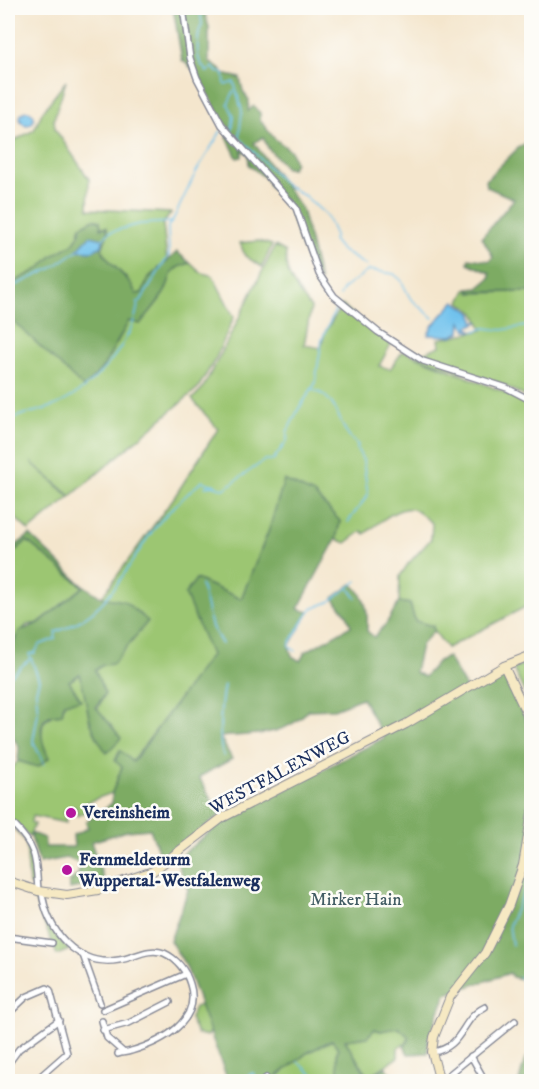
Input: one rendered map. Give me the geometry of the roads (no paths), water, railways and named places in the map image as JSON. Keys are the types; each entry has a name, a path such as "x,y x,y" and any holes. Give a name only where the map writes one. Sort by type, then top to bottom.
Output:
{"street":[{"path":"183,8 190,58 197,78 222,125 296,208 320,274 334,296 378,332 423,361 507,388 531,401"},
{"name":"WESTFALENWEG","path":"8,881 40,892 82,893 153,871 222,818 406,724 504,666 531,655"},
{"path":"504,666 531,725"},
{"path":"515,1021 440,1082 432,1052 434,1037 450,997 485,953 509,905 523,865 531,813"},
{"path":"8,831 14,824 31,843 36,857 44,907 53,928 64,941 83,955 110,962 144,952 159,952 175,960 186,974 193,1003 185,1022 130,1052 120,1053 104,1030 101,1019 102,1007 83,955"},
{"path":"8,937 52,943"},
{"path":"102,1007 123,1003 155,985 186,974"},
{"path":"8,1014 26,998 47,988 50,990 67,1053 34,1082"},
{"path":"104,1030 129,1023 170,1002"},
{"path":"432,1052 445,1050 457,1041 471,1017 485,1007"},
{"path":"8,1064 19,1049 59,1020"},
{"path":"471,1056 484,1079 481,1082"}],"water":[{"path":"24,111 30,111 34,118 30,125 24,125 20,121 20,115"},
{"path":"90,236 103,239 102,246 92,251 77,250"},
{"path":"455,301 473,314 474,321 478,322 468,327 474,332 467,330 461,322 460,332 452,336 428,335 433,325"}],"waterway":[{"path":"200,8 202,25 198,39 199,61 207,72 213,67 217,72 224,73 225,85 234,82 242,111 239,137 287,186 305,196 326,215 335,235 333,240 341,250 367,266"},
{"path":"232,131 234,116 228,104 234,91"},
{"path":"103,239 110,232 140,224 172,222 196,172 221,131"},
{"path":"8,421 66,400 80,391 108,365 128,333 138,302 169,255 168,226 172,222"},
{"path":"8,289 52,268 78,250"},
{"path":"340,296 344,288 369,270 394,274 401,280 410,298 433,318"},
{"path":"8,678 31,658 29,654 35,653 39,645 55,639 56,632 90,614 102,602 158,524 202,481 224,489 265,460 273,460 287,441 287,432 315,384 322,339 338,304"},
{"path":"475,331 485,328 502,330 532,325"},
{"path":"312,389 330,401 347,433 358,445 357,449 363,460 368,495 348,522"},
{"path":"205,487 214,484"},
{"path":"296,651 290,647 290,643 311,609 329,602 357,581"},
{"path":"201,585 212,627 222,644"},
{"path":"349,588 356,598"},
{"path":"31,658 39,680 36,691 38,713 33,741 44,764"},
{"path":"224,685 220,733 224,756"},
{"path":"512,945 509,925 532,875"},
{"path":"519,977 526,985 532,985"},
{"path":"298,1062 322,1082"},
{"path":"243,1079 253,1073 257,1080"}],"place":[{"name":"Vereinsheim","path":"71,813"},
{"name":"Fernmeldeturm Wuppertal-Westfalenweg","path":"67,870"}],"park label":[{"name":"Mirker Hain","path":"356,900"}]}
